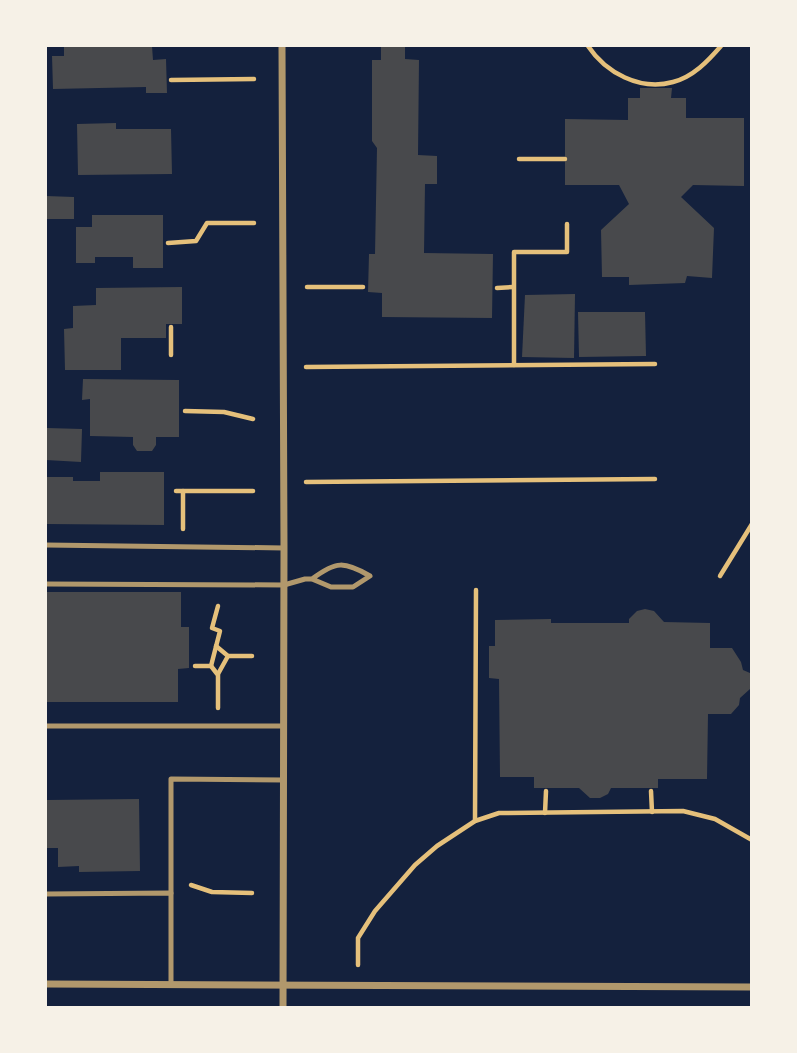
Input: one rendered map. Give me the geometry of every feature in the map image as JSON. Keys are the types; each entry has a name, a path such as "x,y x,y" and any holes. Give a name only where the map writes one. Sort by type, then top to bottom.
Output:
{"street":[{"path":"282,46 283,1007"},
{"path":"46,984 751,987"}],"lane":[{"path":"46,545 284,548"},
{"path":"46,584 284,585 312,579 331,587 353,587 370,576 352,566 329,566 312,579"},
{"path":"46,726 284,726"},
{"path":"171,985 171,779 284,779"},
{"path":"46,894 170,893"}],"path":[{"path":"588,46 596,58 616,74 638,82 656,84 674,82 694,72 721,46"},
{"path":"171,80 254,79"},
{"path":"519,159 565,159"},
{"path":"168,243 196,241 207,223 254,223"},
{"path":"514,365 514,252 567,252 567,224"},
{"path":"307,287 363,287"},
{"path":"497,288 514,287"},
{"path":"171,327 171,355"},
{"path":"306,367 655,364"},
{"path":"185,411 224,412 253,419"},
{"path":"306,482 655,479"},
{"path":"176,491 253,491"},
{"path":"183,491 183,546"},
{"path":"720,576 751,524"},
{"path":"211,666 220,631 212,628 223,584"},
{"path":"475,821 476,590"},
{"path":"216,646 228,656 252,656"},
{"path":"218,726 218,675 228,656"},
{"path":"195,666 211,666"},
{"path":"211,666 218,675"},
{"path":"545,791 545,813"},
{"path":"651,791 652,812"},
{"path":"358,986 358,938 375,911 415,865 437,846 475,821 499,813 683,811 715,819 751,840"},
{"path":"170,879 212,892 252,893"}],"building":[{"path":"64,46 152,46 153,60 166,59 167,93 146,93 146,87 53,89 52,56 64,56"},
{"path":"381,46 405,46 405,59 419,60 418,155 437,156 437,184 425,184 424,253 493,254 492,318 382,317 382,293 368,292 369,254 375,254 377,148 372,141 372,60 381,60"},
{"path":"640,88 672,88 671,98 686,98 686,118 744,118 744,186 693,185 681,197 714,228 712,278 687,276 685,283 629,285 629,277 602,277 601,230 629,204 619,185 565,185 565,119 628,120 628,98 640,98"},
{"path":"116,123 116,129 171,129 172,174 78,175 77,124"},
{"path":"46,196 74,197 74,219 46,219"},
{"path":"92,215 163,215 163,268 133,268 133,257 95,257 95,263 76,263 76,227 92,227"},
{"path":"182,287 182,324 166,324 166,338 121,338 121,370 65,370 64,329 73,328 73,306 96,305 96,288"},
{"path":"575,294 574,358 522,357 525,295"},
{"path":"578,312 645,312 646,356 579,357"},
{"path":"83,379 179,380 179,437 156,437 156,445 152,451 137,451 133,445 133,437 90,436 90,399 82,400"},
{"path":"47,428 82,429 81,462 46,460"},
{"path":"100,472 164,472 164,525 46,524 46,477 100,481"},
{"path":"46,592 181,592 181,627 189,627 189,668 178,669 178,702 46,702"},
{"path":"637,611 654,611 664,622 710,623 710,648 732,648 743,670 750,673 750,689 740,698 739,705 731,714 708,714 707,779 658,779 658,788 611,788 608,794 600,798 590,798 579,788 534,788 534,777 500,777 499,679 489,678 489,646 495,646 495,620 551,619 551,623 629,623 629,619"},
{"path":"139,799 140,871 79,872 79,866 58,867 58,848 46,848 46,800"}]}
